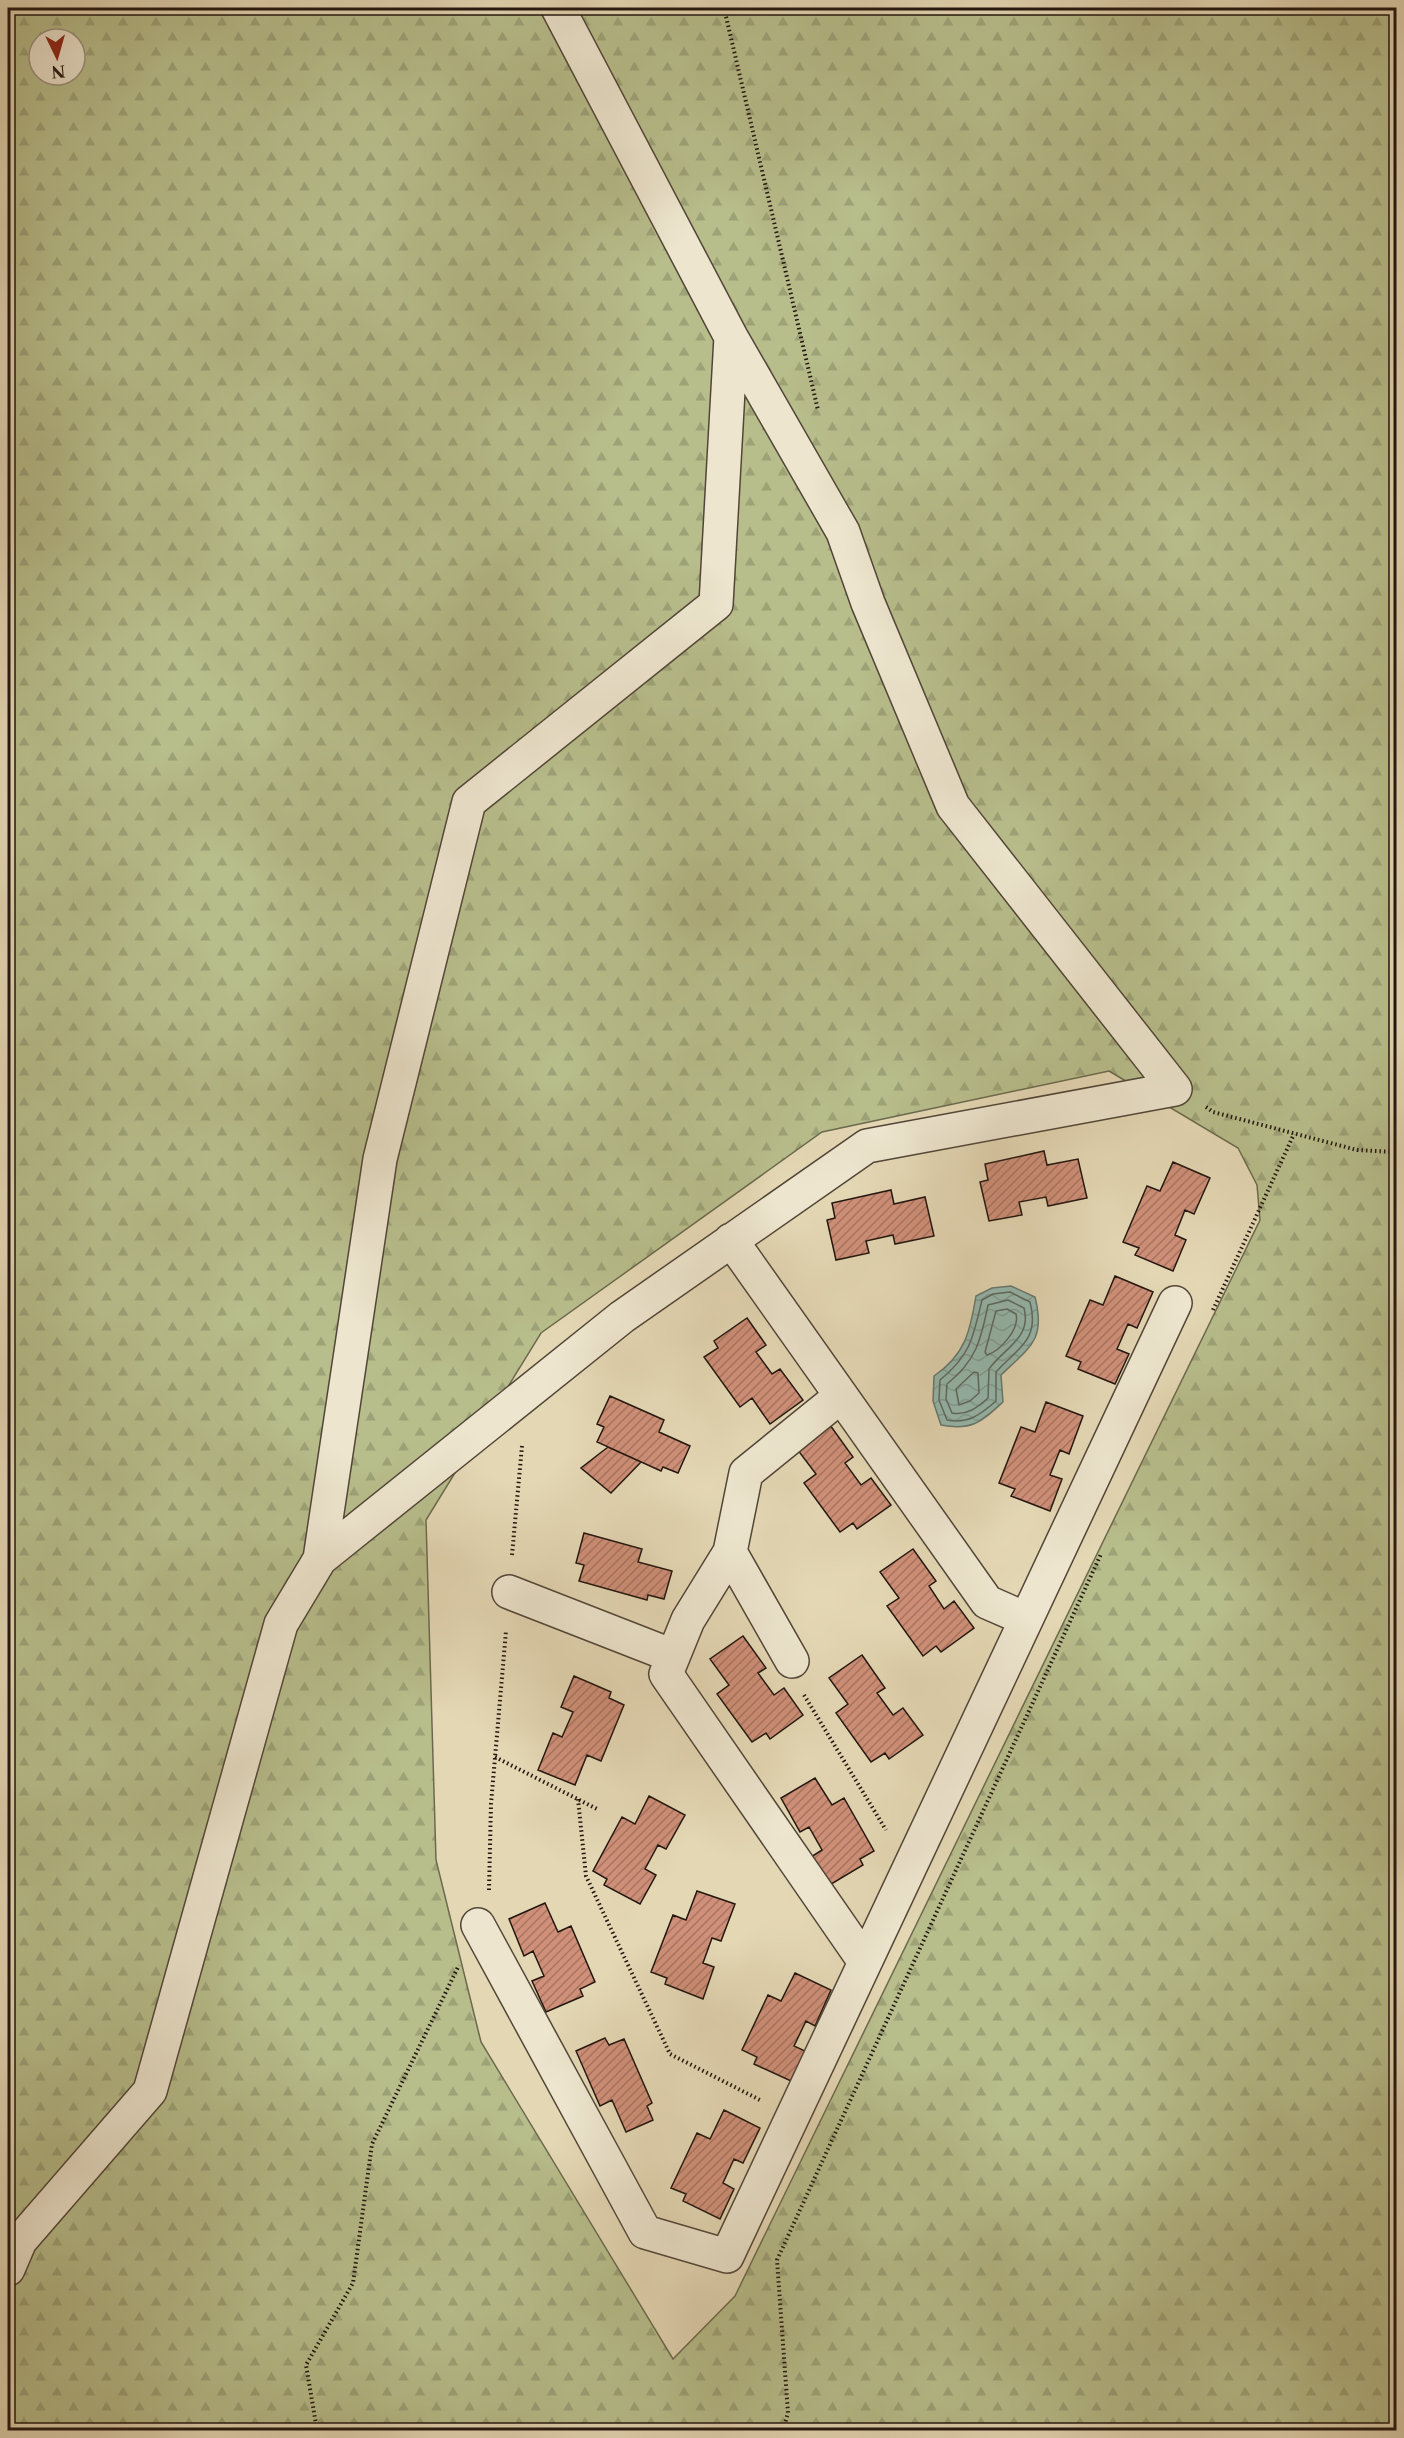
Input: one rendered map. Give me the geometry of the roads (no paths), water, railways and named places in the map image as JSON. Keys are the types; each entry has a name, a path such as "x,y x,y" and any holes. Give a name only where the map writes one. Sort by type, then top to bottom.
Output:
{"street":[{"path":"8,2269 20,2241 150,2091 281,1624 320,1559 622,1317 867,1146 1175,1089 953,806 868,603 843,532 731,338 558,8"},
{"path":"320,1559 380,1159 468,802 716,604 731,338"},
{"path":"731,1240 987,1602 1026,1619"},
{"path":"478,1925 645,2232 728,2256 1175,1303"},
{"path":"841,1396 746,1473 730,1552 688,1620 666,1674 866,1962"},
{"path":"730,1552 792,1661"},
{"path":"509,1592 673,1656"}],"water":[{"path":"1011,1286 1035,1297 1038,1323 1033,1342 1001,1375 1003,1402 982,1420 968,1426 941,1425 933,1401 934,1376 953,1360 964,1342 976,1296 992,1288"}]}
